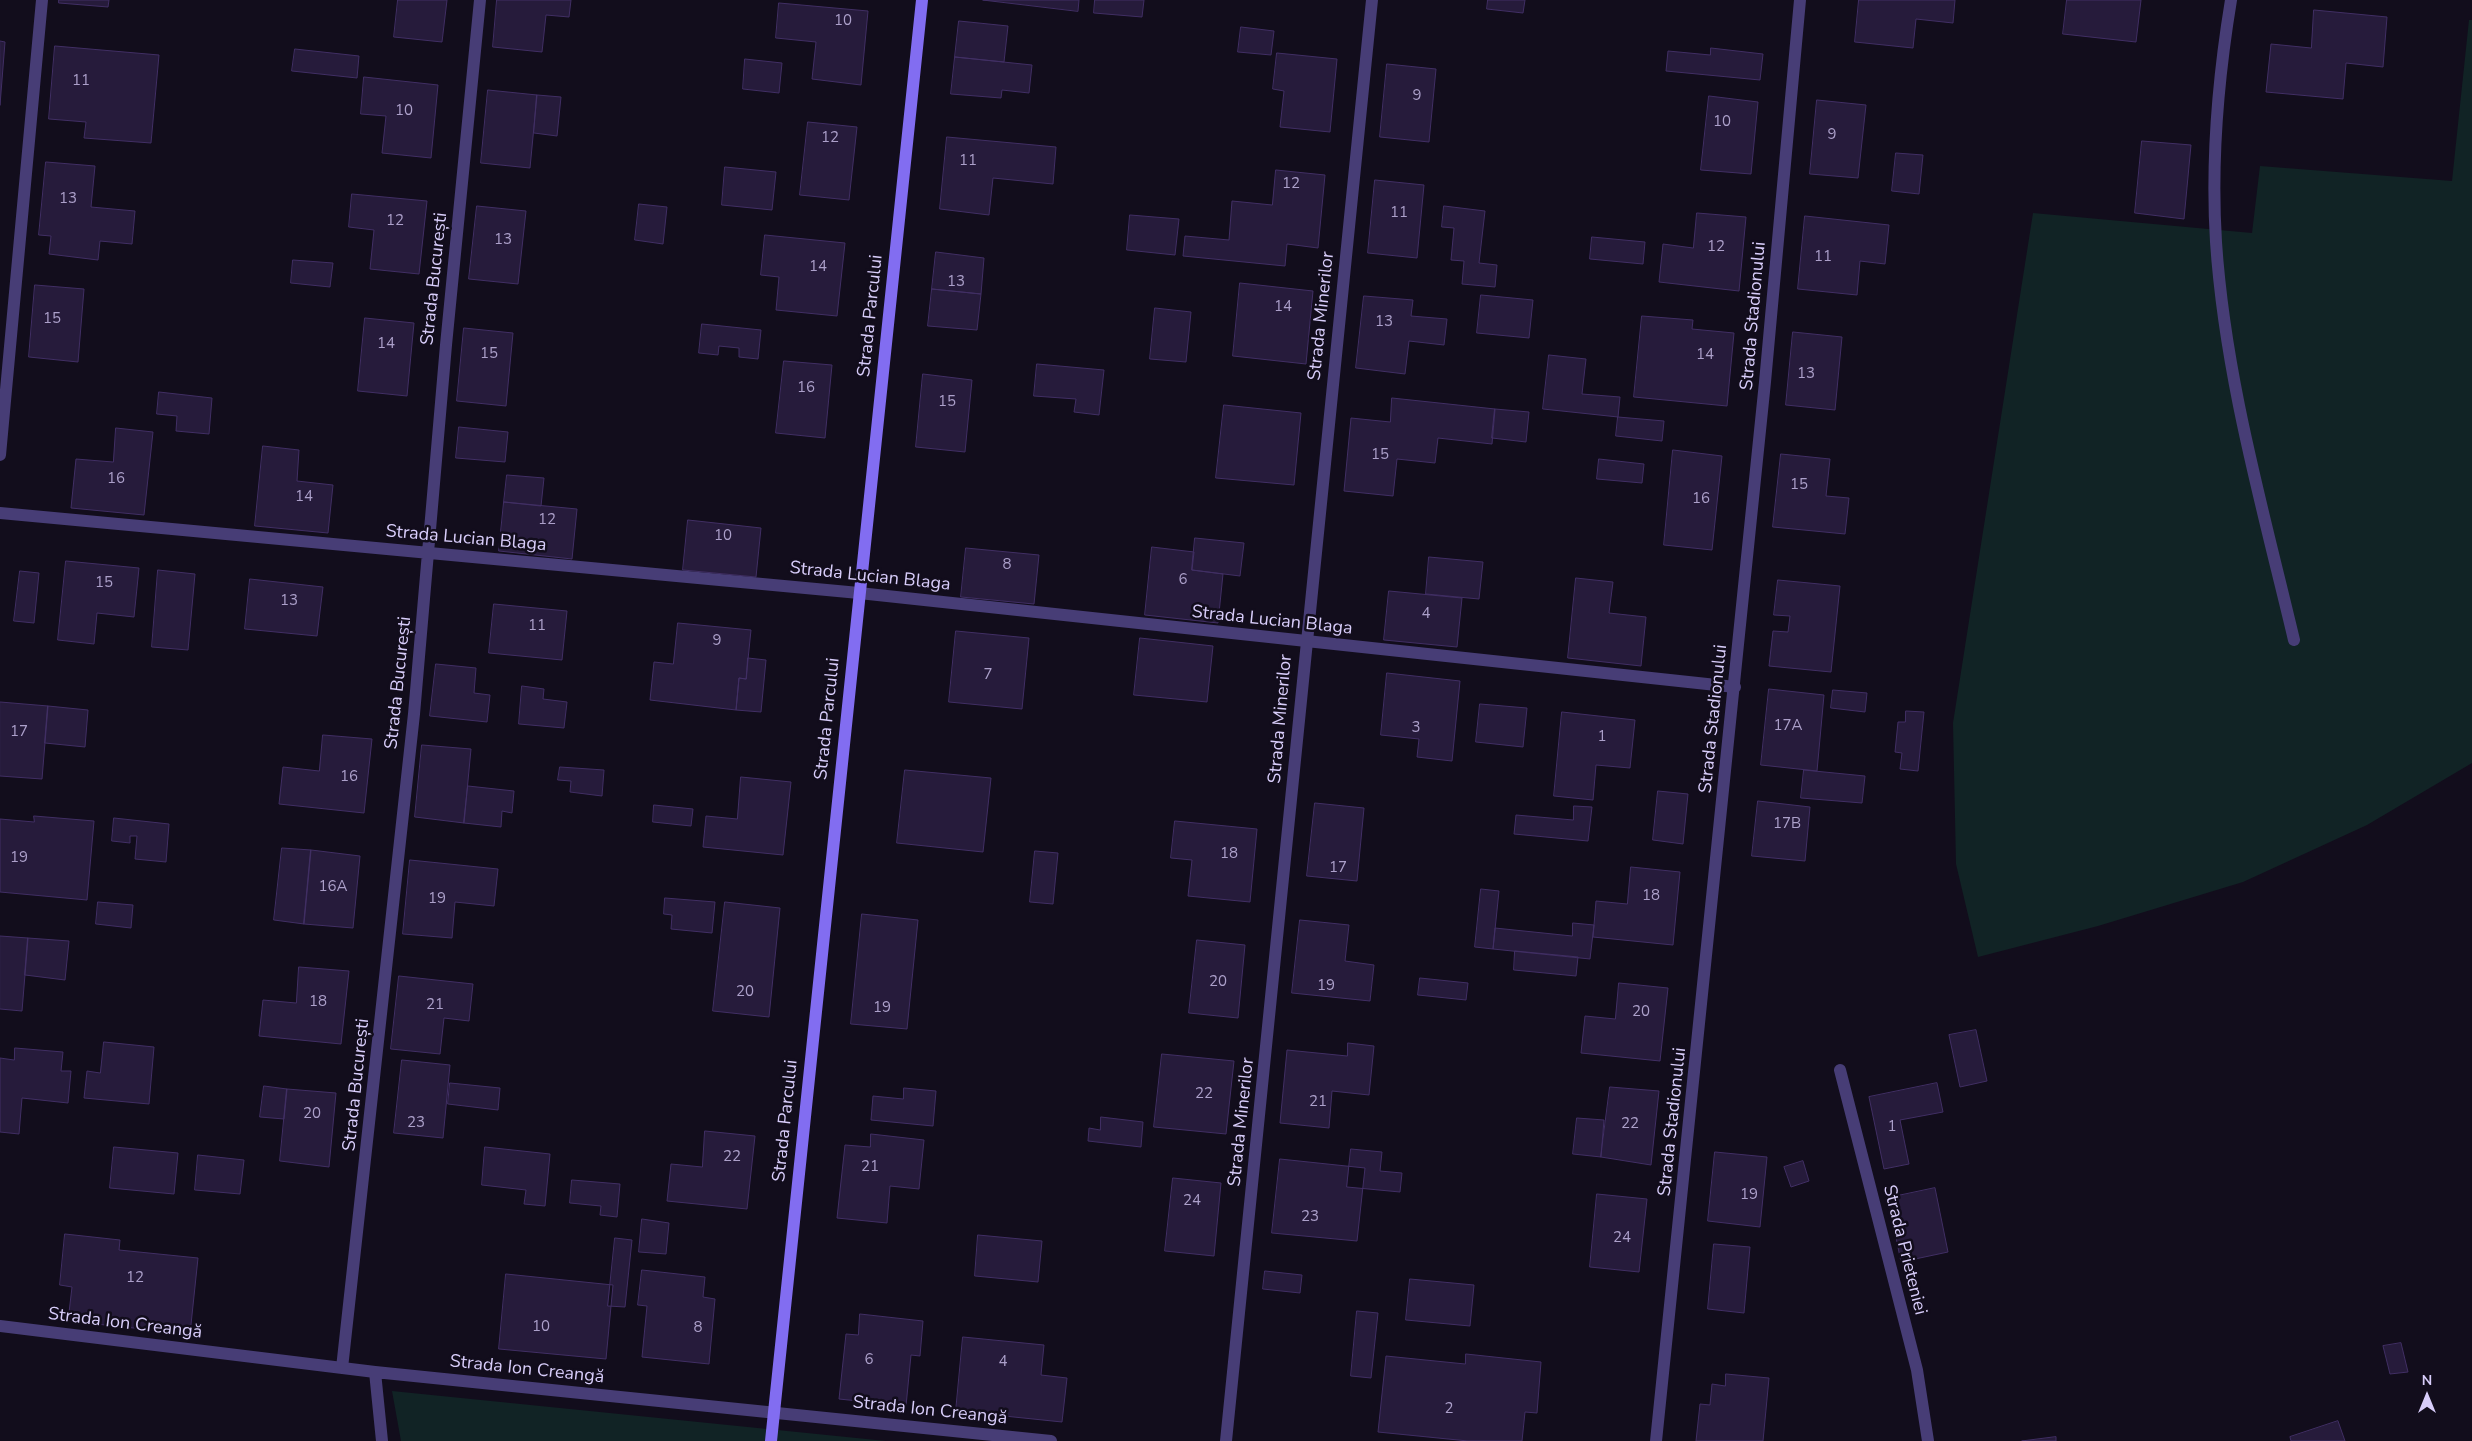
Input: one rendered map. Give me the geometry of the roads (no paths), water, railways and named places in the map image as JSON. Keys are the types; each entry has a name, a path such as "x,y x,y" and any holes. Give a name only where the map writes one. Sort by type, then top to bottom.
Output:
{"main road":[{"name":"Strada Parcului","path":"771,1441 922,0"}],"street":[{"path":"0,455 42,0"},
{"name":"Strada București","path":"342,1368 384,1004 429,553 446,345 480,0"},
{"name":"Strada Minerilor","path":"1226,1441 1280,914 1305,642 1372,0"},
{"name":"Strada Stadionului","path":"1656,1441 1735,687 1800,0"},
{"path":"2231,0 2220,79 2216,168 2216,241 2226,333 2244,430 2294,640"},
{"name":"Strada Lucian Blaga","path":"0,513 859,593 1735,687"},
{"name":"Strada Prieteniei","path":"1840,1070 1916,1370 1928,1441"},
{"name":"Strada Ion Creangă","path":"0,1326 375,1372 1051,1441"},
{"path":"375,1372 382,1441"}]}
